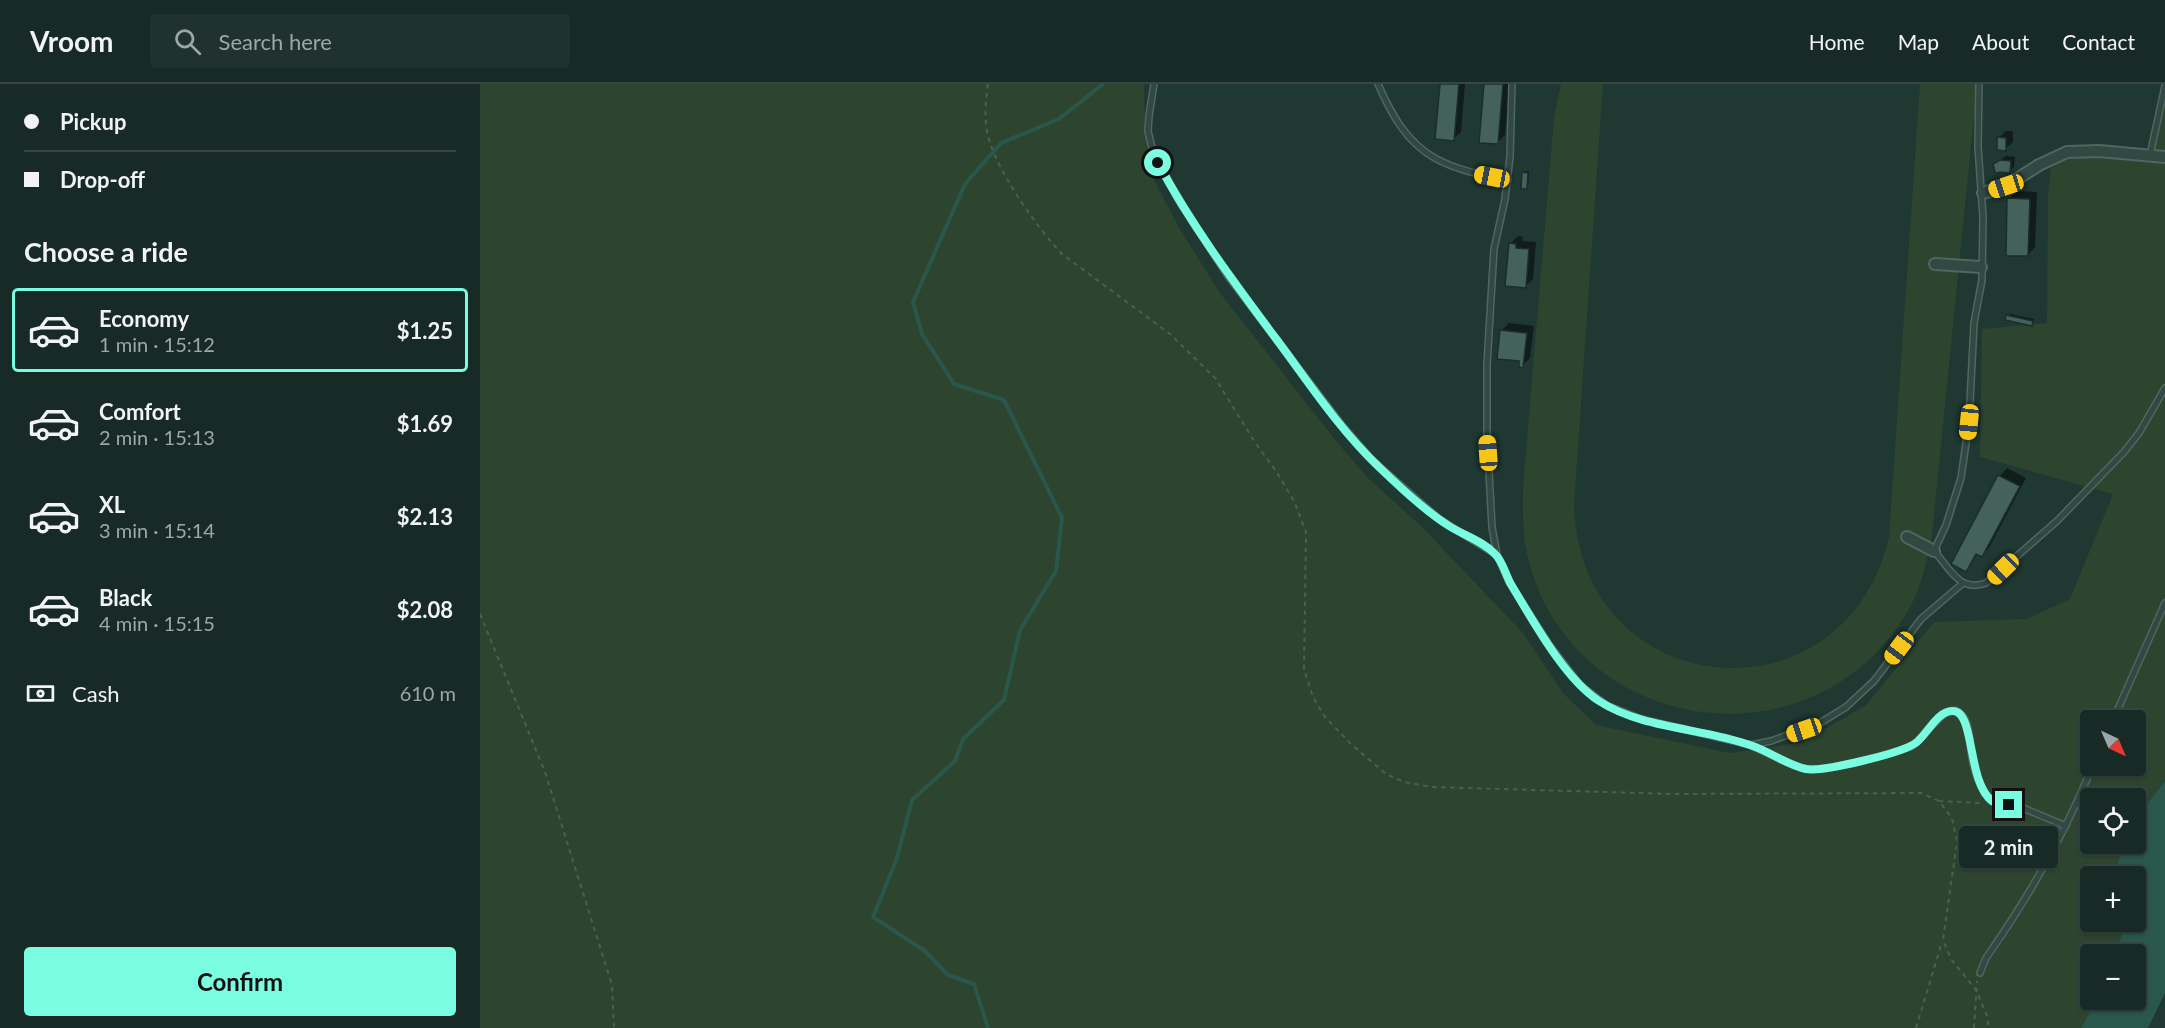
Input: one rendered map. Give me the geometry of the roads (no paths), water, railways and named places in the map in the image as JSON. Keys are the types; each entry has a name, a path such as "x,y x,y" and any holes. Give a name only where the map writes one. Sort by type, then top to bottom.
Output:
{"street":[{"path":"1983,193 2006,186 2039,165 2067,152 2099,151 2165,157"},
{"path":"1935,264 1982,267"},
{"path":"1907,537 1934,550"}],"lane":[{"path":"1155,84 1148,131 1152,148 1177,198 1228,276 1341,424 1372,460 1439,519 1497,555"},
{"path":"1378,84 1397,123 1424,152 1444,164 1464,171 1508,180"},
{"path":"1512,84 1508,180 1494,249 1487,365 1487,426 1492,526 1497,555 1509,582 1539,630 1571,674 1590,694 1611,708 1634,717 1751,745 1804,769 1828,768 1913,746 1944,713 1955,711 1961,714 1967,723 1976,776 1988,797 1996,803 2023,808 2066,826"},
{"path":"1979,84 1978,147 1983,193 1982,267 1974,323 1969,422 1965,462 1946,525 1934,550 1954,576 1964,583 1976,586 1991,580 2057,521 2132,443 2165,388"},
{"path":"2150,157 2165,86"},
{"path":"1751,745 1804,730 1846,707 1874,681 1921,619 1964,583"},
{"path":"2117,710 2165,603"},
{"path":"1980,973 1986,958 2044,869 2088,776"}],"waterway":[{"path":"988,1028 974,984 948,975 925,951 873,917 897,858 912,800 955,761 963,739 1004,700 1020,630 1056,571 1062,518 1004,400 954,384 922,334 913,302 965,184 1001,143 1059,119 1103,84"}]}
